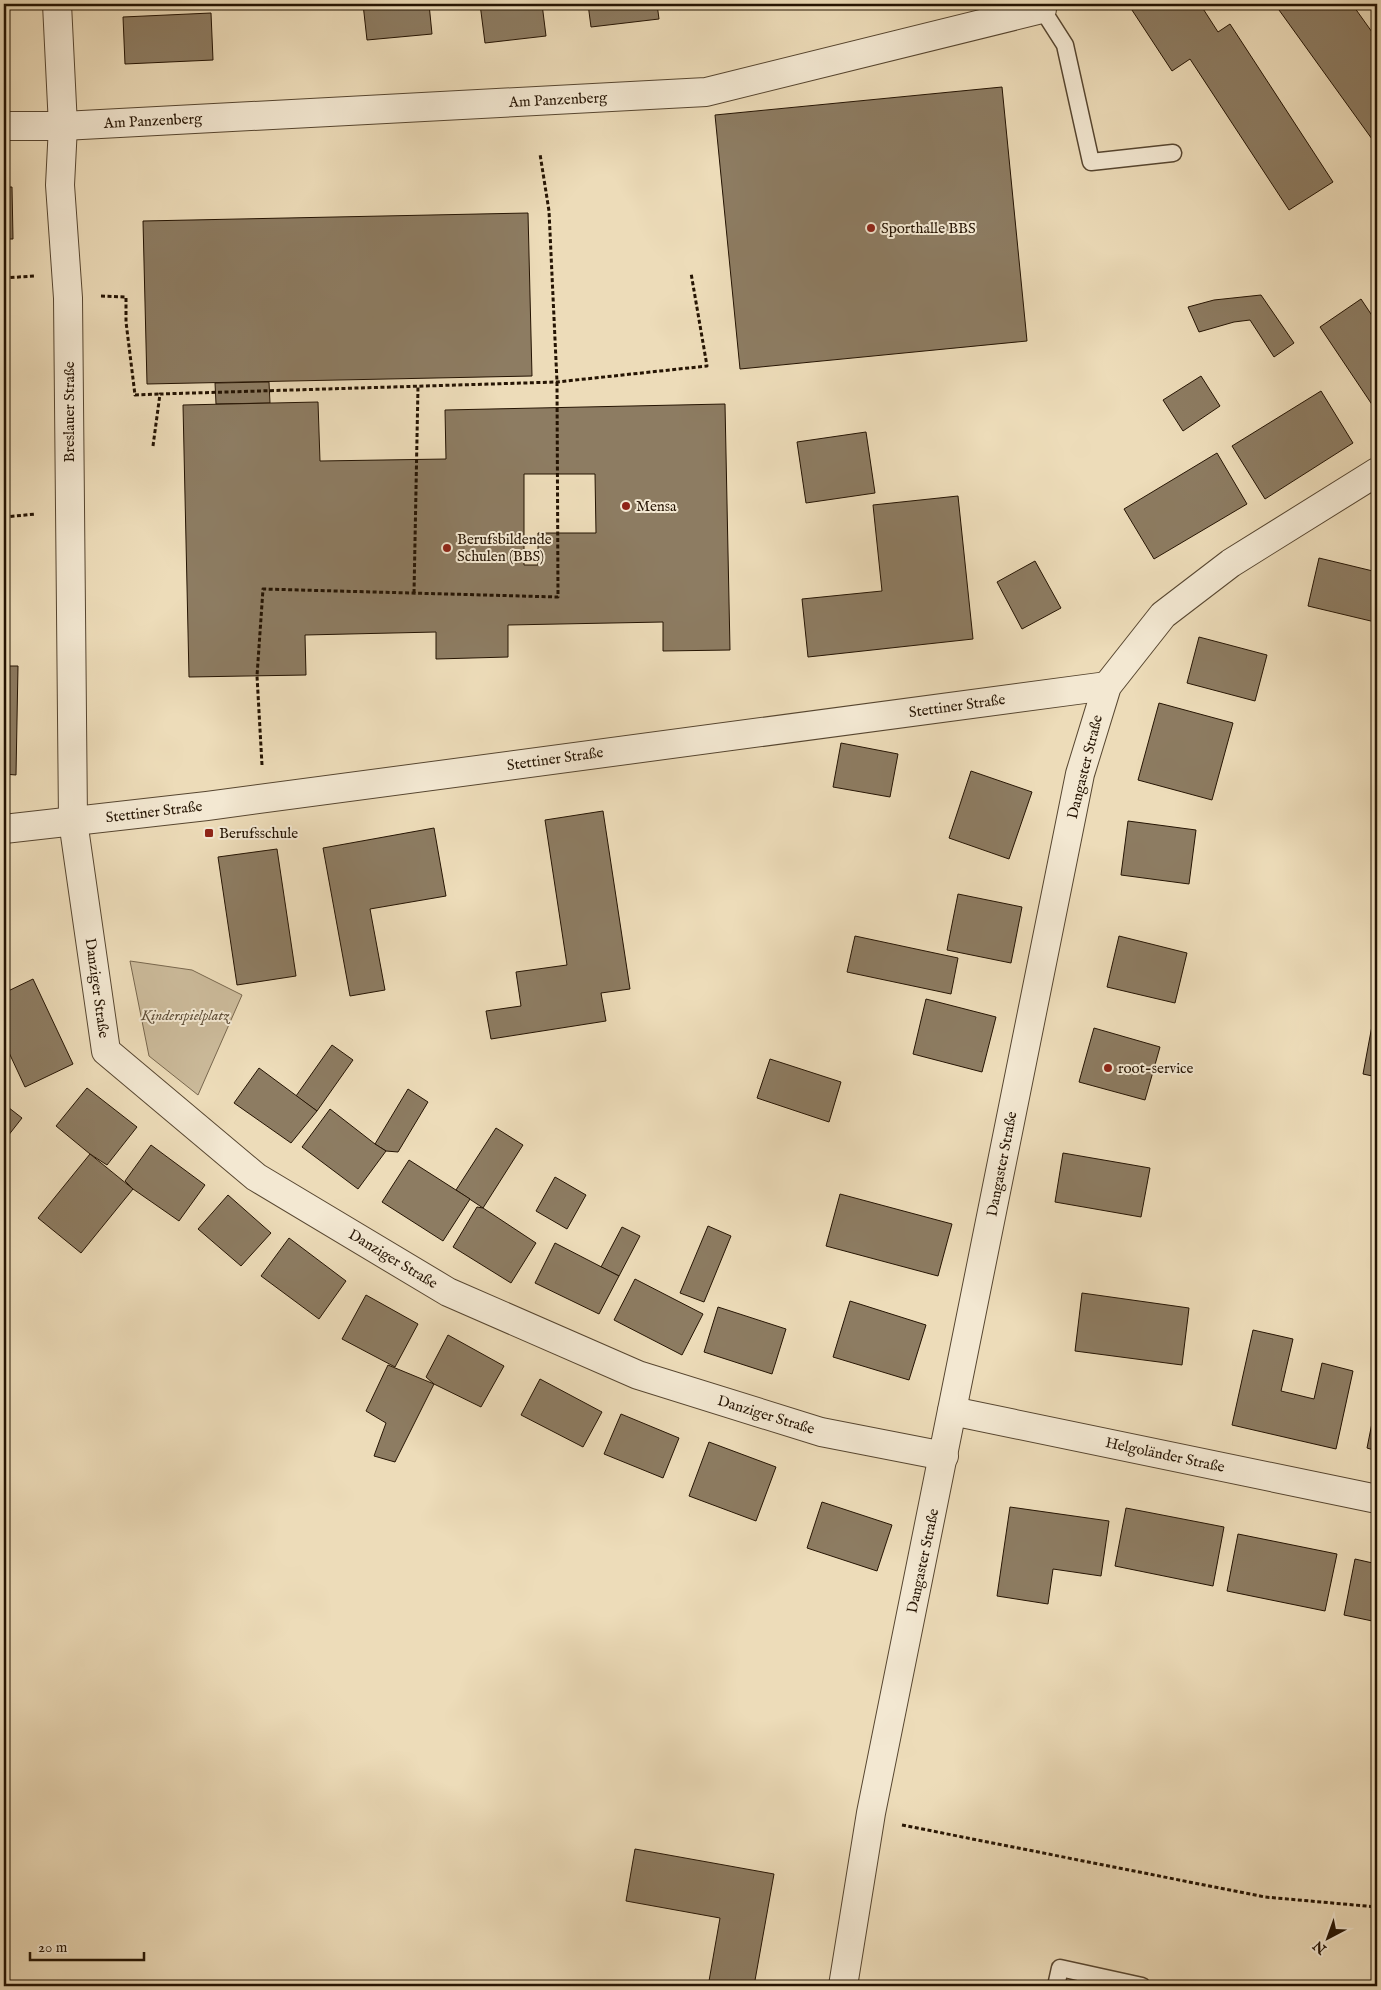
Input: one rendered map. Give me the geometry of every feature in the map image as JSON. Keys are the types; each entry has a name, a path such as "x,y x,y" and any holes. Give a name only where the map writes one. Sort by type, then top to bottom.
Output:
{"street":[{"name":"Breslauer Straße","path":"57,4 63,126 60,185 68,298 73,821"},
{"name":"Am Panzenberg","path":"4,126 63,126 706,92 1042,9"},
{"name":"Dangaster Straße","path":"843,1986 869,1826 1080,774 1107,686 1163,615 1231,563 1377,472"},
{"name":"Stettiner Straße","path":"4,829 264,798 1107,686"},
{"name":"Danziger Straße","path":"73,821 106,1051 256,1177 448,1292 638,1375 821,1432 944,1456"},
{"name":"Helgoländer Straße","path":"952,1411 1377,1499"}],"lane":[{"path":"1042,9 1065,45 1091,162 1173,153"},
{"path":"1056,1986 1060,1968 1142,1986"}],"path":[{"path":"264,798 257,676 263,589 558,597 557,382 549,211 540,154"},
{"path":"108,296 126,298 126,322 135,395 557,382 707,366 691,273"},
{"path":"414,593 418,386"},
{"path":"152,446 160,394"},
{"path":"869,1826 906,1825 1265,1897 1377,1906"}],"green space":[{"name":"Kinderspielplatz","path":"130,961 192,970 242,995 198,1095 149,1056"}],"building":[{"path":"4,4 6,4 5,60 4,60"},
{"path":"363,4 429,4 432,34 367,40"},
{"path":"480,4 542,4 546,36 485,43"},
{"path":"588,4 657,4 659,19 591,27"},
{"path":"1128,4 1200,4 1218,32 1230,24 1333,182 1289,210 1190,59 1172,71"},
{"path":"1288,4 1352,4 1377,39 1377,136 1372,139 1279,10"},
{"path":"211,13 213,60 125,64 123,17"},
{"name":"Sporthalle BBS","path":"1002,87 1027,341 740,369 715,115"},
{"path":"4,187 12,187 13,239 4,239"},
{"path":"528,213 532,376 147,384 143,221"},
{"path":"1261,295 1294,343 1274,357 1250,320 1234,322 1199,332 1188,307 1214,300"},
{"path":"1361,299 1377,323 1377,412 1320,327"},
{"path":"1201,376 1220,406 1183,431 1163,400"},
{"path":"269,382 270,403 216,404 215,383"},
{"path":"1321,391 1353,443 1265,499 1232,446"},
{"path":"318,402 320,461 446,459 445,410 725,404 730,650 663,651 663,622 508,625 508,657 436,659 436,632 305,635 306,675 189,677 183,405","holes":["524,474 595,474 596,533 538,533 538,565 524,565"]},
{"path":"866,432 875,493 806,503 797,442"},
{"path":"1217,453 1247,504 1154,559 1124,509"},
{"path":"958,496 973,639 808,657 802,599 882,591 873,505"},
{"path":"1319,558 1377,572 1377,615 1375,622 1308,606"},
{"path":"1035,561 1061,608 1022,629 997,582"},
{"path":"1199,637 1267,655 1255,701 1187,683"},
{"path":"4,666 18,666 16,775 4,774"},
{"path":"1159,703 1233,723 1212,800 1138,780"},
{"path":"841,743 898,754 890,797 833,787"},
{"path":"971,771 1032,792 1009,859 949,838"},
{"path":"603,811 630,989 601,993 606,1021 491,1039 486,1011 521,1006 516,972 567,965 545,820"},
{"path":"1128,821 1196,830 1189,884 1121,875"},
{"path":"434,828 446,896 370,909 385,990 350,996 323,848"},
{"path":"277,849 296,976 237,985 218,857"},
{"path":"958,894 1022,907 1011,963 947,950"},
{"path":"855,936 958,958 951,994 847,972"},
{"path":"1119,936 1187,953 1175,1003 1107,987"},
{"path":"33,979 73,1064 25,1087 4,1042 4,993"},
{"path":"926,999 996,1017 982,1072 913,1054"},
{"path":"1377,999 1377,1077 1363,1074"},
{"path":"1094,1028 1160,1047 1145,1100 1079,1082"},
{"path":"332,1045 353,1060 317,1111 296,1096"},
{"path":"770,1059 841,1082 829,1122 757,1098"},
{"path":"259,1068 317,1111 291,1143 234,1103"},
{"path":"87,1088 137,1127 107,1165 90,1154 56,1126"},
{"path":"408,1089 428,1102 398,1152 386,1151 375,1144"},
{"path":"4,1104 22,1118 4,1141"},
{"path":"330,1109 386,1151 358,1189 302,1147"},
{"path":"496,1128 523,1145 483,1208 456,1190"},
{"path":"151,1145 205,1185 179,1221 133,1189 125,1181"},
{"path":"1063,1153 1150,1168 1141,1217 1055,1202"},
{"path":"90,1154 133,1189 81,1253 38,1218"},
{"path":"409,1160 470,1199 443,1241 382,1202"},
{"path":"555,1177 586,1195 567,1229 536,1211"},
{"path":"840,1194 952,1224 938,1276 826,1246"},
{"path":"228,1195 271,1233 241,1266 198,1229"},
{"path":"477,1207 483,1208 536,1243 511,1283 453,1247"},
{"path":"708,1226 731,1236 704,1302 680,1293"},
{"path":"622,1227 640,1236 619,1276 601,1267"},
{"path":"289,1238 346,1281 319,1319 261,1276"},
{"path":"555,1243 619,1276 599,1314 535,1283"},
{"path":"635,1279 703,1314 682,1355 614,1320"},
{"path":"1082,1293 1189,1308 1182,1365 1075,1351"},
{"path":"366,1295 418,1324 395,1367 342,1339"},
{"path":"850,1301 926,1325 909,1380 833,1357"},
{"path":"718,1307 786,1329 772,1374 704,1352"},
{"path":"1253,1330 1293,1339 1281,1391 1314,1399 1322,1363 1353,1371 1336,1449 1232,1425"},
{"path":"448,1335 504,1366 481,1407 434,1384 426,1377"},
{"path":"388,1365 434,1384 395,1462 374,1456 386,1423 366,1411"},
{"path":"540,1379 602,1412 583,1447 521,1415"},
{"path":"1377,1398 1377,1451 1367,1448"},
{"path":"621,1414 679,1438 663,1478 604,1454"},
{"path":"709,1442 776,1467 756,1521 689,1496"},
{"path":"822,1502 892,1525 877,1571 807,1548"},
{"path":"1010,1507 1109,1521 1101,1576 1053,1569 1048,1604 997,1596"},
{"path":"1126,1508 1224,1527 1213,1586 1115,1566"},
{"path":"1238,1534 1337,1554 1325,1611 1227,1591"},
{"path":"1355,1559 1377,1564 1377,1622 1344,1615"},
{"path":"635,1849 774,1874 754,1986 737,1986 709,1981 720,1918 626,1901"}],"place":[{"name":"Sporthalle BBS","path":"871,228"},
{"name":"Mensa","path":"626,506"},
{"name":"Berufsbildende Schulen (BBS)","path":"447,548"},
{"name":"Berufsschule","path":"209,833"},
{"name":"root-service","path":"1108,1068"}]}
